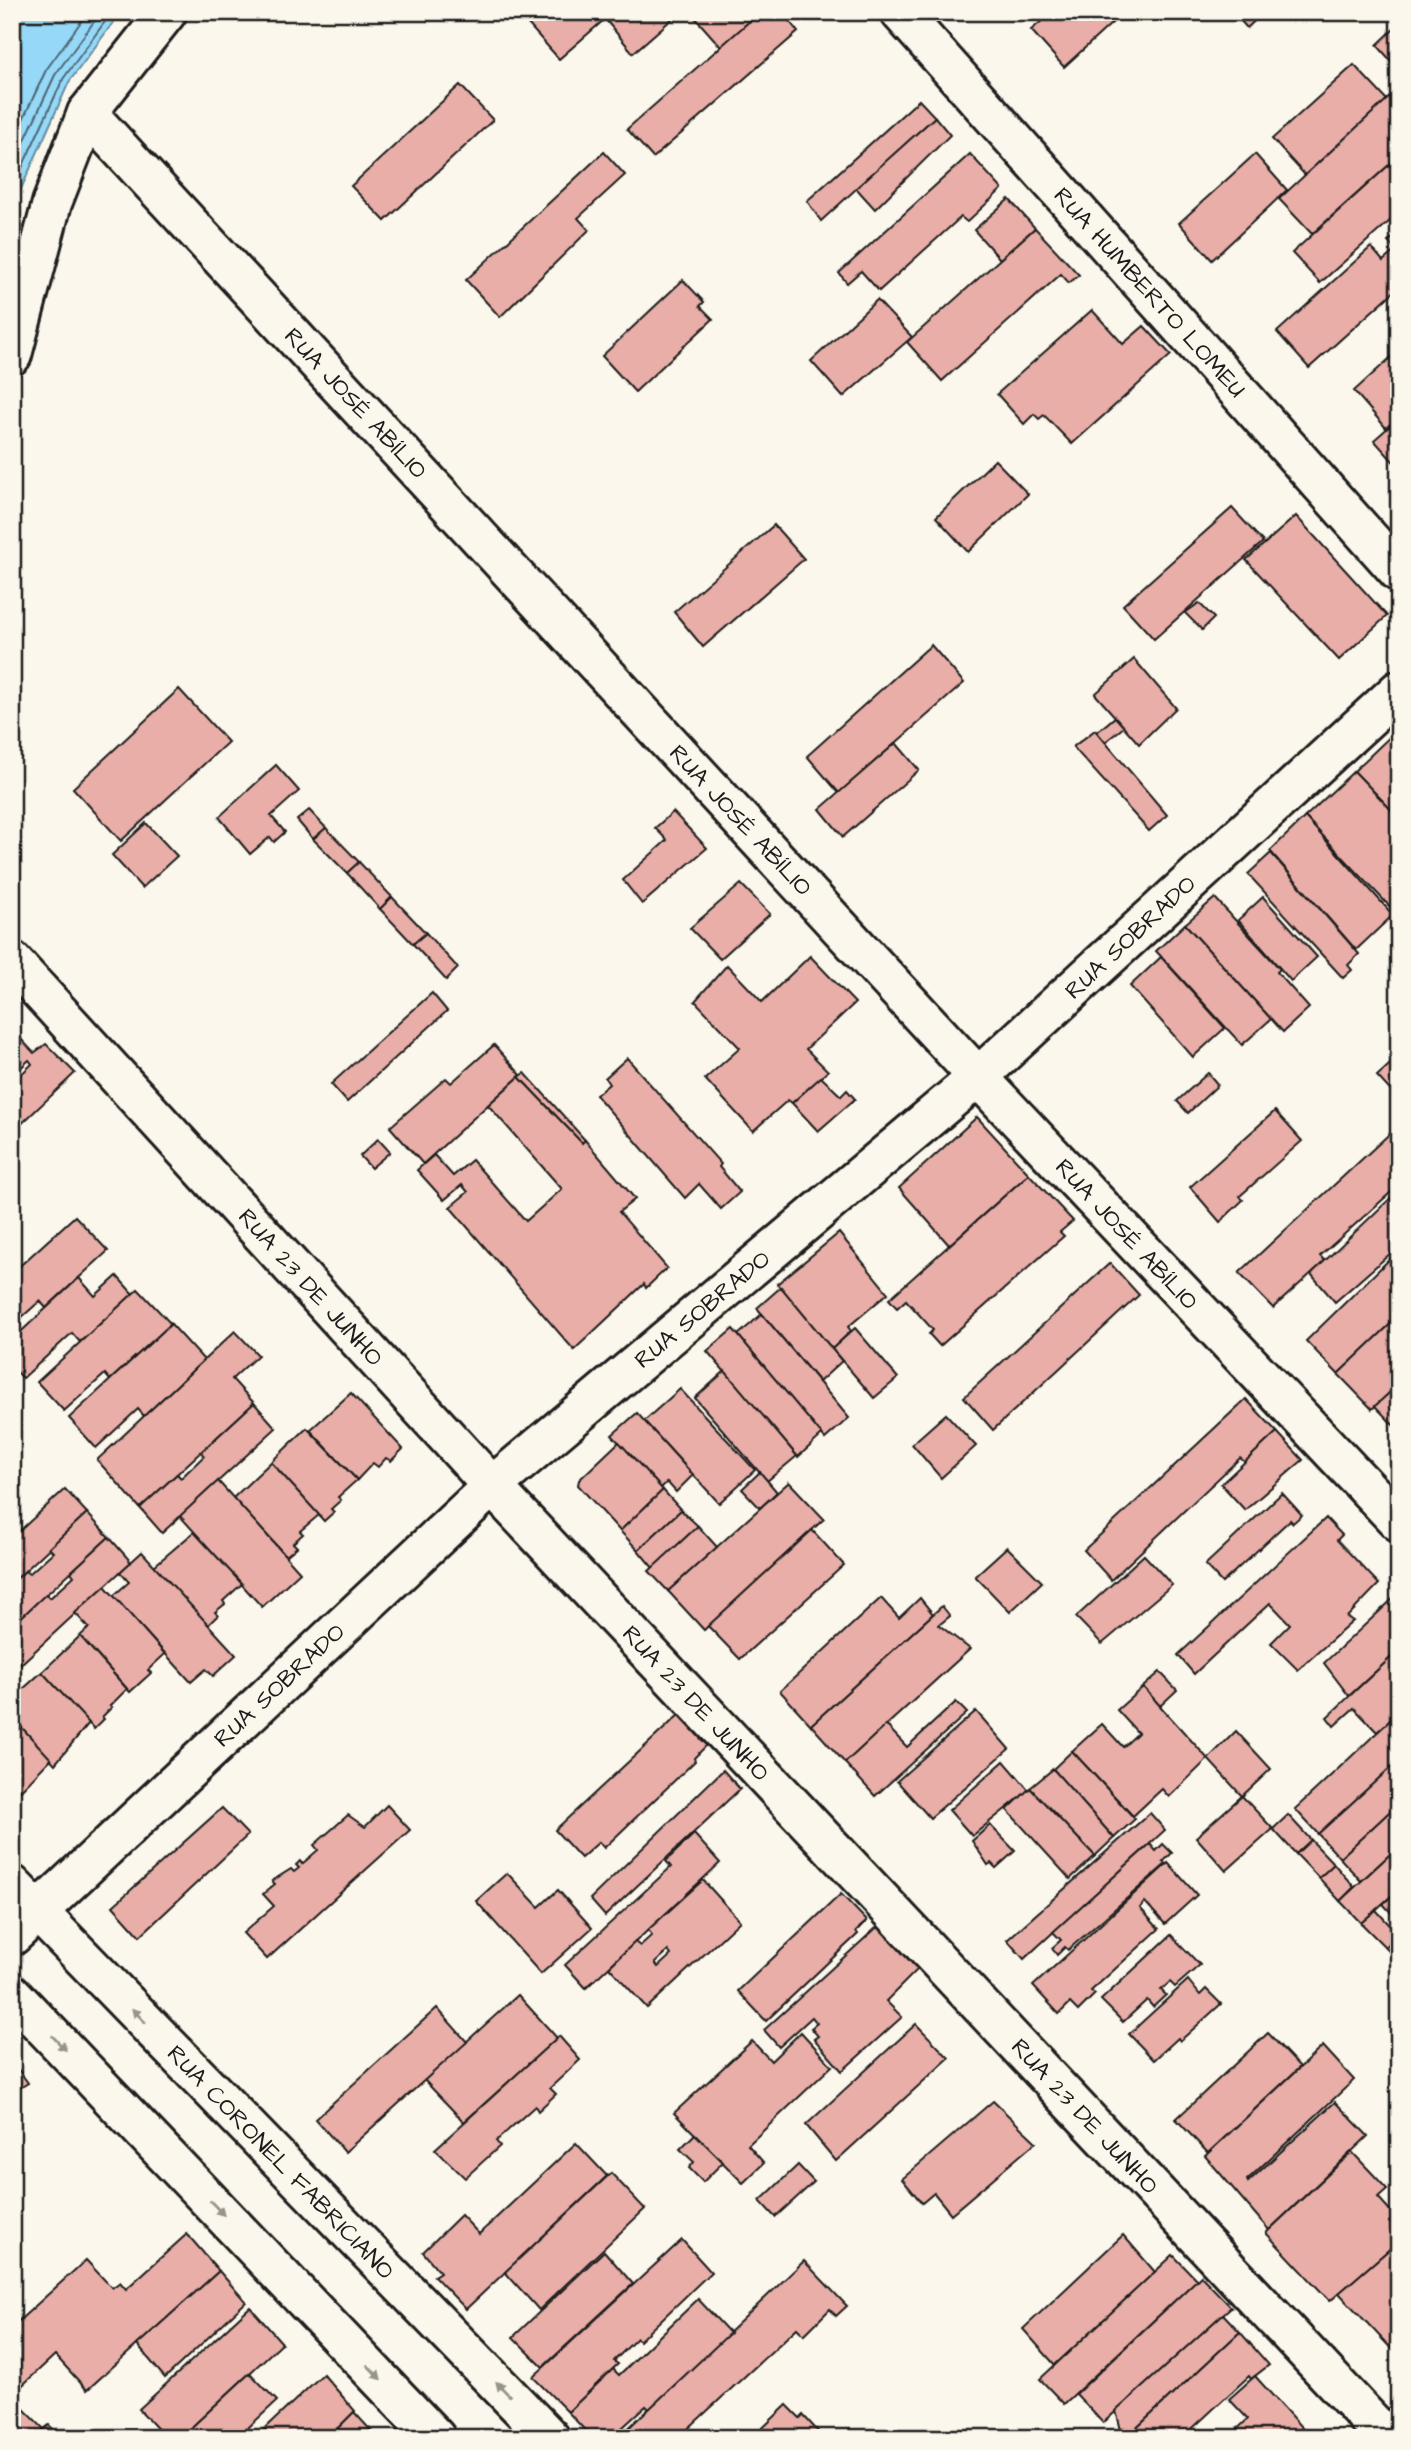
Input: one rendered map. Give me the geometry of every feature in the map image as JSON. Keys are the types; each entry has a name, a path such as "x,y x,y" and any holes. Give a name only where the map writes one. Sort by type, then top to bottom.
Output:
{"street":[{"path":"12,355 52,204 87,113 167,12"},
{"name":"RUA HUMBERTO LOMEU","path":"900,12 1399,572"},
{"name":"RUA JOSÉ ABÍLIO","path":"87,113 978,1077 1399,1522"},
{"name":"RUA SOBRADO","path":"21,1911 492,1486 978,1077 1399,690"},
{"name":"RUA 23 DE JUNHO","path":"12,961 492,1486 1387,2438"},
{"name":"RUA CORONEL FABRICIANO","path":"21,1911 550,2438"},
{"path":"12,1994 436,2438"}],"water":[{"path":"12,12 121,12 69,82 12,209"}],"building":[{"path":"541,12 613,12 559,59 528,24"},
{"path":"613,12 680,12 633,53 605,19"},
{"path":"690,12 760,12 721,47"},
{"path":"760,12 782,12 798,32 653,158 627,129"},
{"path":"1036,12 1124,12 1064,67 1031,30 1043,20"},
{"path":"1233,12 1264,12 1247,28"},
{"path":"1399,24 1399,70 1377,45"},
{"path":"1354,65 1387,100 1305,175 1272,139"},
{"path":"460,85 493,120 385,221 351,186"},
{"path":"1394,93 1399,99 1399,156 1312,234 1279,199"},
{"path":"919,100 935,117 821,221 807,201"},
{"path":"935,117 950,135 875,209 856,188"},
{"path":"604,152 625,175 578,218 589,230 500,317 466,280"},
{"path":"970,154 1002,189 967,222 961,217 879,291 861,271 847,283 839,273"},
{"path":"1255,154 1287,190 1212,260 1179,223"},
{"path":"1399,156 1399,218 1394,222 1391,220 1320,283 1292,253"},
{"path":"1009,199 1035,228 1000,259 974,230"},
{"path":"1035,228 1079,275 1069,283 1061,274 942,381 907,342"},
{"path":"1399,232 1399,287 1309,368 1277,332 1371,247 1383,261 1396,250 1388,242"},
{"path":"683,280 704,302 700,306 713,319 635,392 602,356"},
{"path":"877,300 912,337 843,397 811,361"},
{"path":"1092,310 1123,344 1144,326 1171,355 1072,444 1044,415 1039,419 1034,414 1024,424 997,394"},
{"path":"1399,350 1399,416 1386,428 1354,391"},
{"path":"1399,418 1399,468 1374,440"},
{"path":"995,460 1028,494 968,552 936,517"},
{"path":"1232,508 1263,542 1154,639 1123,605"},
{"path":"1296,516 1387,616 1339,660 1246,560"},
{"path":"774,525 804,559 703,647 674,612"},
{"path":"1199,603 1214,618 1202,630 1185,613"},
{"path":"931,645 964,683 839,793 807,756"},
{"path":"1134,659 1176,708 1139,744 1095,694"},
{"path":"179,689 228,742 121,841 73,788"},
{"path":"1115,717 1124,727 1105,742 1097,732"},
{"path":"1399,728 1399,818 1354,771"},
{"path":"1095,730 1167,815 1149,831 1073,747"},
{"path":"896,743 919,770 843,837 820,809"},
{"path":"276,765 299,791 271,816 285,832 274,842 270,837 250,854 219,817"},
{"path":"1354,771 1399,818 1399,906 1394,911 1305,817"},
{"path":"309,810 326,828 313,839 297,820"},
{"path":"673,812 707,848 642,904 623,880 667,840 655,828"},
{"path":"1305,817 1393,915 1356,950 1270,851"},
{"path":"146,823 177,856 142,888 112,855"},
{"path":"326,828 359,862 347,873 313,839"},
{"path":"1271,853 1359,954 1348,965 1352,970 1343,978 1248,874"},
{"path":"359,862 392,897 380,909 347,873"},
{"path":"741,884 770,914 720,959 690,928"},
{"path":"392,897 426,933 413,944 380,909"},
{"path":"1263,897 1317,957 1291,981 1238,920"},
{"path":"1215,898 1280,969 1277,972 1309,1008 1283,1032 1185,924"},
{"path":"1185,924 1271,1019 1242,1045 1156,951"},
{"path":"426,933 458,968 446,980 413,944"},
{"path":"810,956 855,1003 806,1049 828,1071 792,1103 788,1100 753,1131 705,1079 740,1048 695,1001 727,965 762,1002"},
{"path":"1161,957 1225,1028 1193,1057 1130,986"},
{"path":"432,993 447,1011 347,1102 331,1084"},
{"path":"18,1036 34,1053 46,1044 75,1073 12,1133 12,1083 32,1064 29,1060 12,1076 12,1042"},
{"path":"494,1045 521,1075 423,1164 390,1127 446,1078 451,1083"},
{"path":"1399,1056 1399,1100 1377,1076"},
{"path":"627,1058 721,1164 719,1167 740,1192 721,1209 699,1184 685,1198 596,1095 609,1084 605,1078"},
{"path":"525,1073 585,1140 582,1143 519,1077"},
{"path":"1208,1073 1218,1085 1188,1113 1177,1101"},
{"path":"519,1077 582,1143 585,1140 635,1199 619,1212 667,1268 646,1288 644,1284 574,1350 450,1207 468,1192 462,1185 444,1200 417,1170 434,1155 453,1176 472,1160 526,1221 562,1189 488,1105"},
{"path":"821,1077 841,1096 847,1090 855,1099 818,1131 792,1103"},
{"path":"1275,1111 1302,1141 1240,1196 1243,1200 1220,1222 1190,1187"},
{"path":"977,1117 1029,1174 949,1245 899,1188"},
{"path":"1399,1125 1399,1185 1320,1256 1325,1261 1273,1308 1239,1273"},
{"path":"378,1139 390,1152 371,1168 360,1156"},
{"path":"1029,1174 1073,1221 1060,1232 1064,1236 940,1346 929,1334 933,1330 906,1300 897,1308 889,1299"},
{"path":"1399,1190 1399,1246 1335,1302 1311,1274"},
{"path":"75,1216 108,1251 46,1308 40,1301 12,1326 12,1273"},
{"path":"839,1233 888,1293 848,1327 851,1331 832,1349 777,1284"},
{"path":"1399,1250 1399,1316 1338,1374 1306,1341"},
{"path":"1110,1263 1139,1295 993,1430 964,1397"},
{"path":"117,1276 133,1294 80,1342 72,1333 23,1378 17,1372 12,1376 12,1340 79,1278 95,1296"},
{"path":"781,1287 842,1361 819,1382 757,1308"},
{"path":"138,1289 171,1324 110,1380 105,1374 64,1411 37,1382"},
{"path":"762,1314 849,1418 825,1439 738,1335"},
{"path":"1399,1316 1399,1384 1372,1409 1338,1374"},
{"path":"171,1324 204,1360 144,1416 138,1409 96,1448 69,1418"},
{"path":"855,1328 898,1378 874,1398 832,1349"},
{"path":"733,1329 822,1435 798,1457 707,1351"},
{"path":"235,1331 258,1355 232,1379 254,1403 140,1508 97,1460"},
{"path":"725,1371 797,1456 767,1481 695,1398"},
{"path":"1399,1384 1399,1431 1375,1406"},
{"path":"680,1389 755,1470 719,1503 644,1421"},
{"path":"351,1393 403,1449 391,1461 386,1458 378,1467 373,1463 357,1480 310,1430"},
{"path":"1246,1399 1277,1432 1245,1462 1240,1458 1111,1580 1084,1550"},
{"path":"254,1403 276,1428 162,1533 140,1508 177,1474 181,1478 204,1456 201,1452"},
{"path":"637,1413 693,1475 676,1492 667,1482 661,1488 612,1435"},
{"path":"946,1414 976,1446 941,1478 912,1444"},
{"path":"307,1428 357,1480 338,1497 341,1500 331,1509 334,1512 324,1521 271,1462"},
{"path":"1277,1432 1303,1460 1245,1510 1221,1484"},
{"path":"619,1442 663,1490 620,1531 578,1485 579,1480"},
{"path":"271,1462 319,1515 300,1531 303,1534 293,1543 297,1547 286,1556 233,1498"},
{"path":"760,1472 777,1492 760,1508 742,1489"},
{"path":"218,1481 300,1572 262,1607 180,1516"},
{"path":"789,1482 824,1519 704,1630 668,1591"},
{"path":"65,1489 87,1513 12,1583 12,1538"},
{"path":"663,1490 681,1510 638,1550 620,1531"},
{"path":"1282,1493 1302,1515 1293,1523 1290,1520 1222,1583 1205,1565"},
{"path":"681,1510 698,1526 653,1568 638,1550"},
{"path":"87,1513 109,1537 12,1626 12,1583 25,1571 29,1574 53,1552 49,1548"},
{"path":"1326,1518 1342,1535 1337,1540 1379,1584 1347,1617 1353,1621 1298,1670 1271,1643 1290,1624 1270,1603 1194,1674 1178,1655"},
{"path":"698,1526 717,1547 668,1591 649,1571"},
{"path":"812,1530 844,1565 740,1659 708,1626"},
{"path":"194,1532 242,1584 223,1601 225,1604 215,1612 218,1615 208,1625 154,1566"},
{"path":"109,1537 131,1562 21,1664 12,1654 12,1626 46,1594 50,1598 74,1576 71,1572"},
{"path":"1007,1547 1042,1582 1010,1612 975,1576"},
{"path":"142,1552 236,1655 213,1676 206,1669 191,1682 113,1596 129,1582 120,1572"},
{"path":"1144,1555 1172,1585 1102,1644 1076,1617"},
{"path":"105,1586 165,1654 148,1670 151,1673 130,1692 80,1636 89,1628 75,1613"},
{"path":"1397,1595 1399,1650 1349,1696 1324,1663"},
{"path":"881,1598 899,1618 920,1598 933,1614 811,1725 780,1691"},
{"path":"942,1606 950,1616 939,1625 970,1649 845,1763 811,1725"},
{"path":"80,1636 127,1689 110,1706 112,1707 102,1717 104,1719 94,1729 42,1672"},
{"path":"1399,1650 1399,1712 1377,1732 1354,1708 1334,1726 1327,1717"},
{"path":"42,1672 89,1723 55,1764 12,1717 12,1699"},
{"path":"1160,1672 1177,1690 1160,1706 1143,1687"},
{"path":"1143,1687 1208,1759 1169,1797 1162,1789 1133,1816 1072,1751 1102,1724 1123,1747 1138,1733 1117,1710"},
{"path":"956,1702 967,1713 875,1796 845,1763 886,1725 907,1747"},
{"path":"976,1711 1009,1749 930,1818 897,1781"},
{"path":"682,1712 710,1742 694,1758 695,1761 604,1848 599,1842 581,1858 555,1830"},
{"path":"1399,1712 1399,1760 1318,1834 1295,1809"},
{"path":"12,1717 51,1759 12,1799"},
{"path":"1236,1731 1271,1769 1242,1796 1208,1759"},
{"path":"1072,1751 1135,1819 1114,1838 1053,1769"},
{"path":"1399,1760 1399,1803 1340,1858 1318,1834"},
{"path":"1004,1761 1029,1790 972,1836 949,1810"},
{"path":"1053,1769 1114,1838 1095,1856 1030,1788"},
{"path":"723,1770 740,1789 605,1916 590,1899"},
{"path":"1030,1788 1095,1856 1070,1879 1007,1810"},
{"path":"1242,1796 1273,1829 1226,1871 1196,1837"},
{"path":"1399,1803 1399,1846 1361,1881 1340,1858"},
{"path":"387,1805 410,1830 267,1959 243,1933 274,1906 263,1894 275,1884 272,1881 291,1869 294,1872 299,1868 296,1865 300,1861 302,1864 318,1850 314,1845 348,1815 365,1827"},
{"path":"222,1808 248,1835 140,1936 113,1906"},
{"path":"1150,1813 1165,1830 1024,1959 1007,1940"},
{"path":"1288,1815 1311,1840 1296,1854 1273,1829"},
{"path":"990,1825 1015,1851 996,1868 991,1863 988,1865 972,1841"},
{"path":"694,1834 720,1863 586,1988 565,1965 671,1867 666,1861"},
{"path":"1311,1840 1334,1864 1319,1878 1296,1854"},
{"path":"1150,1844 1156,1851 1163,1844 1172,1853 1163,1862 1166,1864 1068,1950 1065,1947 1057,1955 1052,1948 1061,1940 1053,1932"},
{"path":"1399,1846 1399,1889 1361,1923 1340,1901"},
{"path":"1168,1863 1197,1895 1165,1924 1145,1902 1140,1908 1159,1929 1091,1991 1095,1994 1078,2011 1070,2003 1059,2014 1033,1986"},
{"path":"1334,1864 1354,1887 1340,1901 1319,1878"},
{"path":"507,1873 539,1907 558,1890 592,1928 541,1974 476,1901"},
{"path":"703,1880 740,1921 647,2008 609,1967 635,1942 640,1946 652,1935 648,1930","holes":["668,1951 671,1955 658,1967 655,1963"]},
{"path":"1399,1889 1399,1921 1383,1904"},
{"path":"841,1894 867,1921 856,1931 858,1934 766,2021 738,1991"},
{"path":"1376,1910 1398,1934 1385,1947 1361,1923"},
{"path":"886,1919 922,1965 886,2001 902,2017 842,2071 814,2039 818,2036 811,2028 817,2023 812,2017 779,2047 764,2030"},
{"path":"1399,1934 1399,1962 1385,1947"},
{"path":"1171,1935 1200,1965 1175,1987 1170,1982 1161,1990 1166,1995 1153,2007 1147,2000 1123,2022 1101,2000"},
{"path":"1188,1980 1200,1995 1206,1989 1221,2004 1154,2060 1129,2034"},
{"path":"518,1995 557,2038 464,2122 424,2080"},
{"path":"437,2008 467,2042 345,2152 315,2119"},
{"path":"916,2024 949,2058 836,2161 806,2125"},
{"path":"801,2032 832,2066 748,2145 764,2163 743,2183 674,2113 752,2041 771,2061"},
{"path":"1268,2033 1300,2067 1208,2153 1176,2119"},
{"path":"559,2036 580,2060 550,2088 556,2094 538,2111 535,2106 496,2141 500,2146 465,2178 435,2149"},
{"path":"1323,2046 1354,2080 1247,2180 1248,2182 1335,2102 1368,2136 1269,2230 1205,2156"},
{"path":"12,2061 28,2083 12,2093"},
{"path":"993,2101 1036,2142 951,2214 934,2193 922,2203 902,2179"},
{"path":"695,2134 723,2162 703,2182 689,2168 694,2162 680,2149"},
{"path":"576,2143 607,2176 466,2309 434,2276 440,2272 423,2252 461,2215 479,2234"},
{"path":"1352,2152 1387,2189 1378,2197 1395,2216 1389,2222 1399,2233 1399,2241 1330,2301 1266,2233"},
{"path":"798,2165 814,2182 775,2217 760,2201"},
{"path":"611,2173 645,2209 539,2310 505,2272"},
{"path":"187,2234 219,2271 87,2390 55,2355 12,2395 12,2327 86,2260 112,2288 120,2282 126,2289"},
{"path":"1123,2235 1155,2272 1055,2365 1023,2329"},
{"path":"682,2240 711,2272 639,2341 637,2338 614,2361 618,2364 568,2412 533,2377"},
{"path":"1399,2241 1399,2357 1339,2293"},
{"path":"604,2251 633,2284 543,2367 513,2337"},
{"path":"1173,2255 1197,2280 1064,2404 1040,2379"},
{"path":"804,2261 847,2306 836,2316 830,2309 804,2335 797,2328 678,2438 618,2438"},
{"path":"219,2271 246,2302 165,2378 137,2345"},
{"path":"1201,2276 1231,2307 1103,2423 1076,2394"},
{"path":"698,2299 730,2333 649,2409 646,2406 611,2438 592,2438 568,2412 613,2369 619,2375"},
{"path":"250,2307 282,2343 180,2438 166,2438 139,2409"},
{"path":"1223,2314 1240,2332 1128,2436 1121,2430 1116,2411"},
{"path":"1240,2332 1269,2365 1251,2379 1249,2376 1182,2438 1126,2438"},
{"path":"250,2373 277,2401 237,2438 180,2438"},
{"path":"323,2374 355,2411 328,2438 255,2438"},
{"path":"1255,2376 1311,2438 1234,2438 1231,2435 1248,2419 1229,2399"},
{"path":"12,2397 44,2429 36,2438 17,2438 12,2432"},
{"path":"787,2405 800,2418 803,2415 824,2438 752,2438"},
{"path":"354,2412 376,2436 328,2438"},
{"path":"49,2425 62,2438 36,2438 44,2429"}]}
